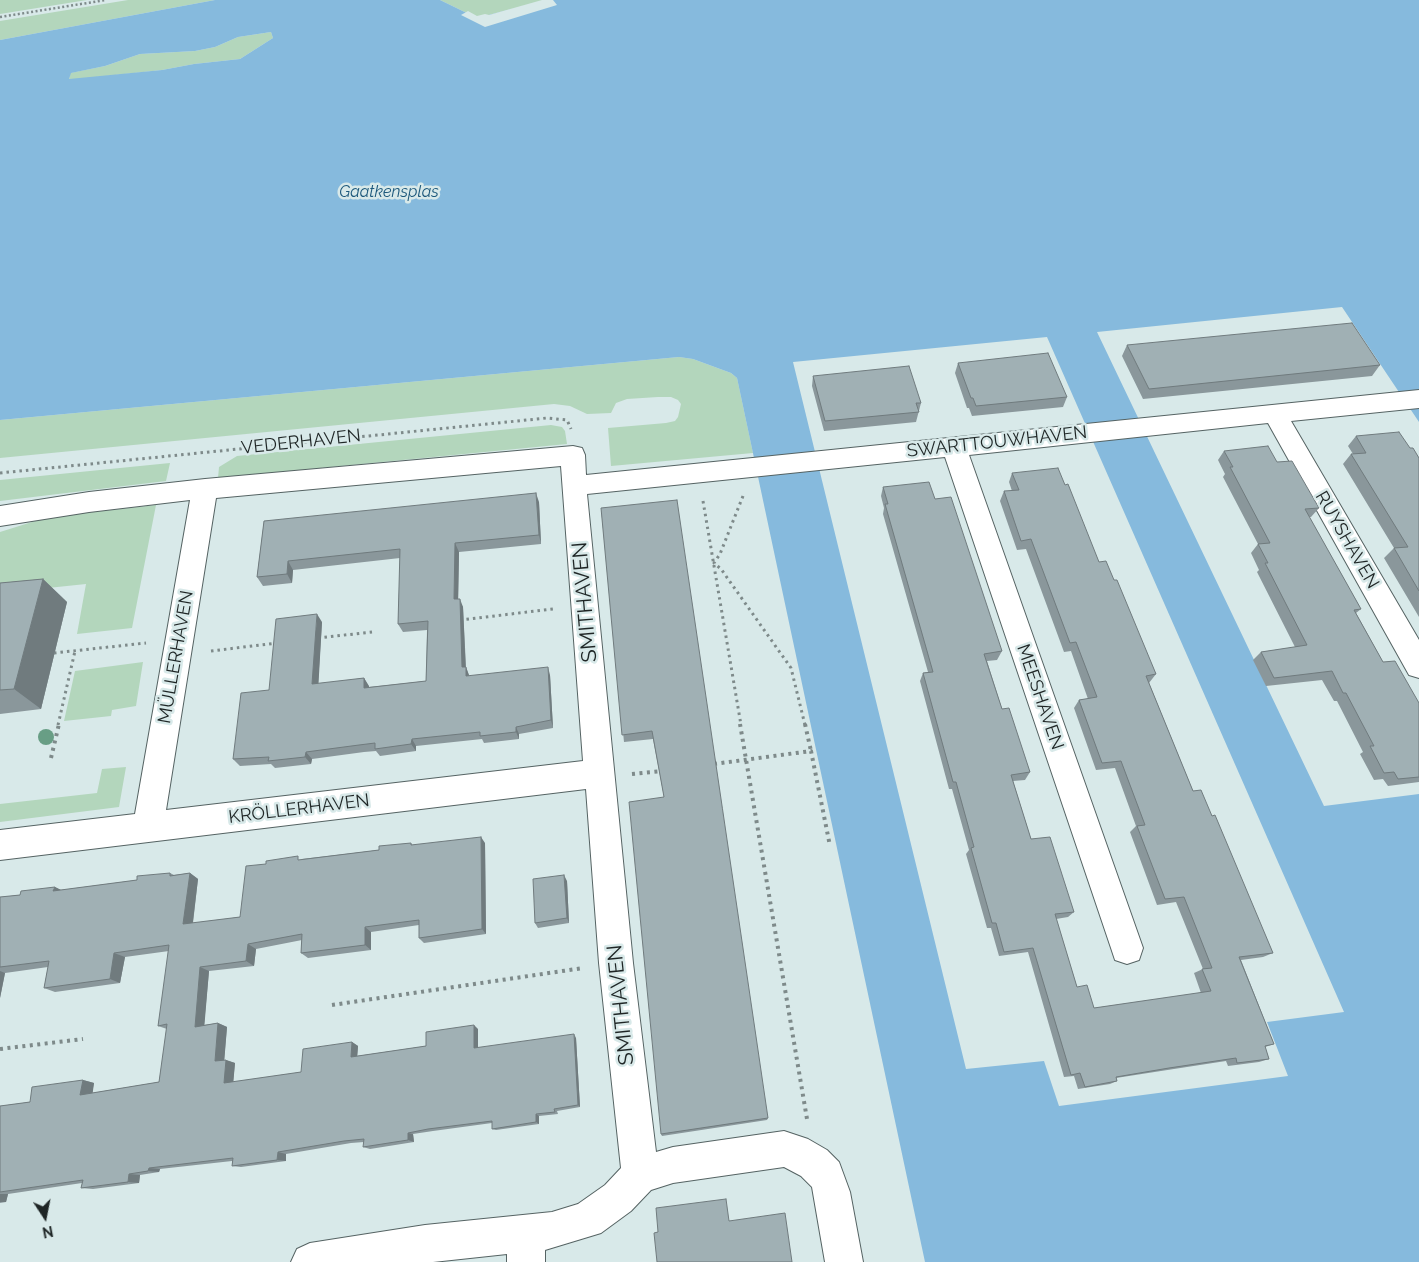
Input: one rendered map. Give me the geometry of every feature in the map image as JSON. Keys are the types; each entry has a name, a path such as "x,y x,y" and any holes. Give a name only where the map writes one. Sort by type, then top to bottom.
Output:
{"street":[{"name":"SWARTTOUWHAVEN","path":"574,470 699,473 1419,399"},
{"name":"RUYSHAVEN","path":"1274,414 1419,666"},
{"name":"MEESHAVEN","path":"954,447 1127,948"},
{"name":"VEDERHAVEN","path":"0,516 89,502 205,489 574,470"},
{"name":"SMITHAVEN","path":"574,470 616,963 640,1175"},
{"name":"MÜLLERHAVEN","path":"148,826 205,489"},
{"name":"KRÖLLERHAVEN","path":"0,846 148,826 599,773"},
{"path":"310,1262 425,1244 526,1248 552,1231 588,1220 618,1198 640,1175 673,1165 784,1149 796,1152 814,1163 826,1176 832,1192 844,1262"}],"path":[{"path":"0,17 106,0"},
{"name":"VEDERHAVEN","path":"0,473 546,418 566,420 570,425 574,470"},
{"path":"714,563 720,554 746,487 747,468"},
{"path":"699,473 814,1163"},
{"path":"714,563 721,569 791,668 795,678 811,751 830,846"},
{"path":"459,621 585,605"},
{"path":"313,639 372,632"},
{"path":"54,653 284,642"},
{"path":"51,758 75,651"},
{"path":"709,765 811,751"},
{"path":"599,773 646,774 673,770"},
{"path":"332,1005 616,963"},
{"path":"0,1049 83,1039"}],"green space":[{"path":"0,0 87,0 0,14"},
{"path":"128,0 215,0 0,40 0,21"},
{"path":"440,0 547,0 477,18"},
{"path":"271,32 273,38 240,59 69,80 70,73 105,66 140,54 195,51 215,47 238,37"},
{"path":"679,357 693,359 731,373 737,378 753,453 611,466 608,428 666,423 675,421 678,417 681,404 678,400 671,397 658,397 627,399 616,403 611,413 587,414 570,406 554,404 0,458 0,420"},
{"path":"551,425 562,427 565,431 567,444 218,478 219,467 237,456"},
{"path":"170,463 166,481 0,501 0,480"},
{"path":"156,505 132,628 77,634 86,584 0,593 0,532 48,517"},
{"path":"143,662 136,706 112,710 111,716 64,721 75,671"},
{"path":"126,767 119,807 0,822 0,804 97,793 102,769"}],"water":[{"name":"Gaatkensplas","path":"215,0 440,0 477,18 547,0 1419,0 1419,422 1342,307 1097,332 1324,806 1419,794 1419,1262 925,1262 737,378 731,373 693,359 679,357 0,420 0,40","holes":["271,32 273,38 240,59 162,70 69,79 71,73 105,66 140,54 195,51 215,47 238,37","1047,337 1344,1012 1267,1022 1288,1076 1059,1106 1044,1061 966,1069 793,362"]}],"pier":[{"path":"542,0 553,0 557,5 485,27 461,15 468,11 477,16 489,15"}],"building":[{"path":"1352,323 1380,365 1149,389 1127,345"},
{"path":"1048,353 1067,397 976,406 973,398 971,398 958,363"},
{"path":"909,366 921,403 916,403 919,412 825,421 813,376"},
{"path":"1399,432 1419,458 1419,591 1394,548 1408,547 1351,454 1366,453 1356,436"},
{"path":"1268,446 1277,462 1292,461 1319,508 1305,509 1361,609 1354,610 1383,662 1395,661 1419,703 1419,777 1398,779 1394,772 1384,773 1370,746 1374,746 1332,671 1274,678 1261,652 1307,645 1265,563 1268,563 1258,544 1270,543 1230,467 1233,467 1224,451"},
{"path":"1058,468 1065,485 1068,484 1099,562 1106,561 1114,580 1117,580 1156,674 1146,676 1193,791 1201,790 1212,816 1215,815 1273,953 1239,957 1274,1044 1265,1046 1269,1059 1237,1063 1236,1058 1169,1068 1116,1077 1117,1081 1085,1087 1080,1073 1071,1075 1033,948 1004,952 996,923 992,923 971,848 974,847 956,782 953,782 923,673 933,672 885,504 888,504 883,487 929,482 935,499 951,497 1002,651 984,654 1002,709 1009,708 1030,772 1011,775 1031,839 1050,837 1074,912 1055,914 1077,987 1087,985 1094,1008 1211,991 1202,969 1212,968 1184,897 1165,899 1137,826 1145,825 1121,761 1102,763 1079,700 1097,697 1076,642 1070,643 1031,539 1021,541 1004,491 1019,490 1012,473"},
{"path":"536,493 539,535 455,543 454,599 460,599 462,667 466,667 466,676 548,667 551,720 516,727 516,732 480,736 480,732 412,739 411,744 375,749 375,743 306,752 305,757 268,761 269,757 233,759 241,693 269,690 276,619 317,614 312,684 364,678 364,688 426,681 428,621 398,624 400,549 288,561 287,574 257,577 264,521"},
{"path":"677,500 768,1118 661,1134 629,802 664,797 652,731 622,735 601,508"},
{"path":"43,579 14,689 0,690 0,583"},
{"path":"481,837 482,929 419,938 419,920 365,927 365,945 301,953 302,934 248,944 246,961 200,967 195,1027 218,1023 215,1061 226,1060 224,1083 301,1072 303,1049 352,1042 351,1057 426,1046 426,1032 474,1025 474,1048 574,1034 578,1105 554,1109 555,1112 536,1114 536,1122 492,1129 492,1121 428,1129 408,1133 408,1140 363,1147 364,1139 278,1152 277,1160 232,1166 233,1158 149,1168 148,1171 129,1174 128,1182 81,1188 83,1180 0,1192 0,1106 30,1102 32,1087 83,1080 80,1095 159,1082 167,1024 158,1026 169,945 114,953 110,979 44,988 49,961 0,967 0,897 20,895 21,891 55,887 53,891 137,880 137,876 170,873 170,876 190,873 183,924 240,917 246,866 266,864 266,861 298,856 298,860 379,850 379,846 411,843 411,845"},
{"path":"564,875 567,918 535,923 533,879"},
{"path":"726,1199 729,1221 785,1213 792,1262 657,1262 654,1233 658,1232 656,1208"}]}
